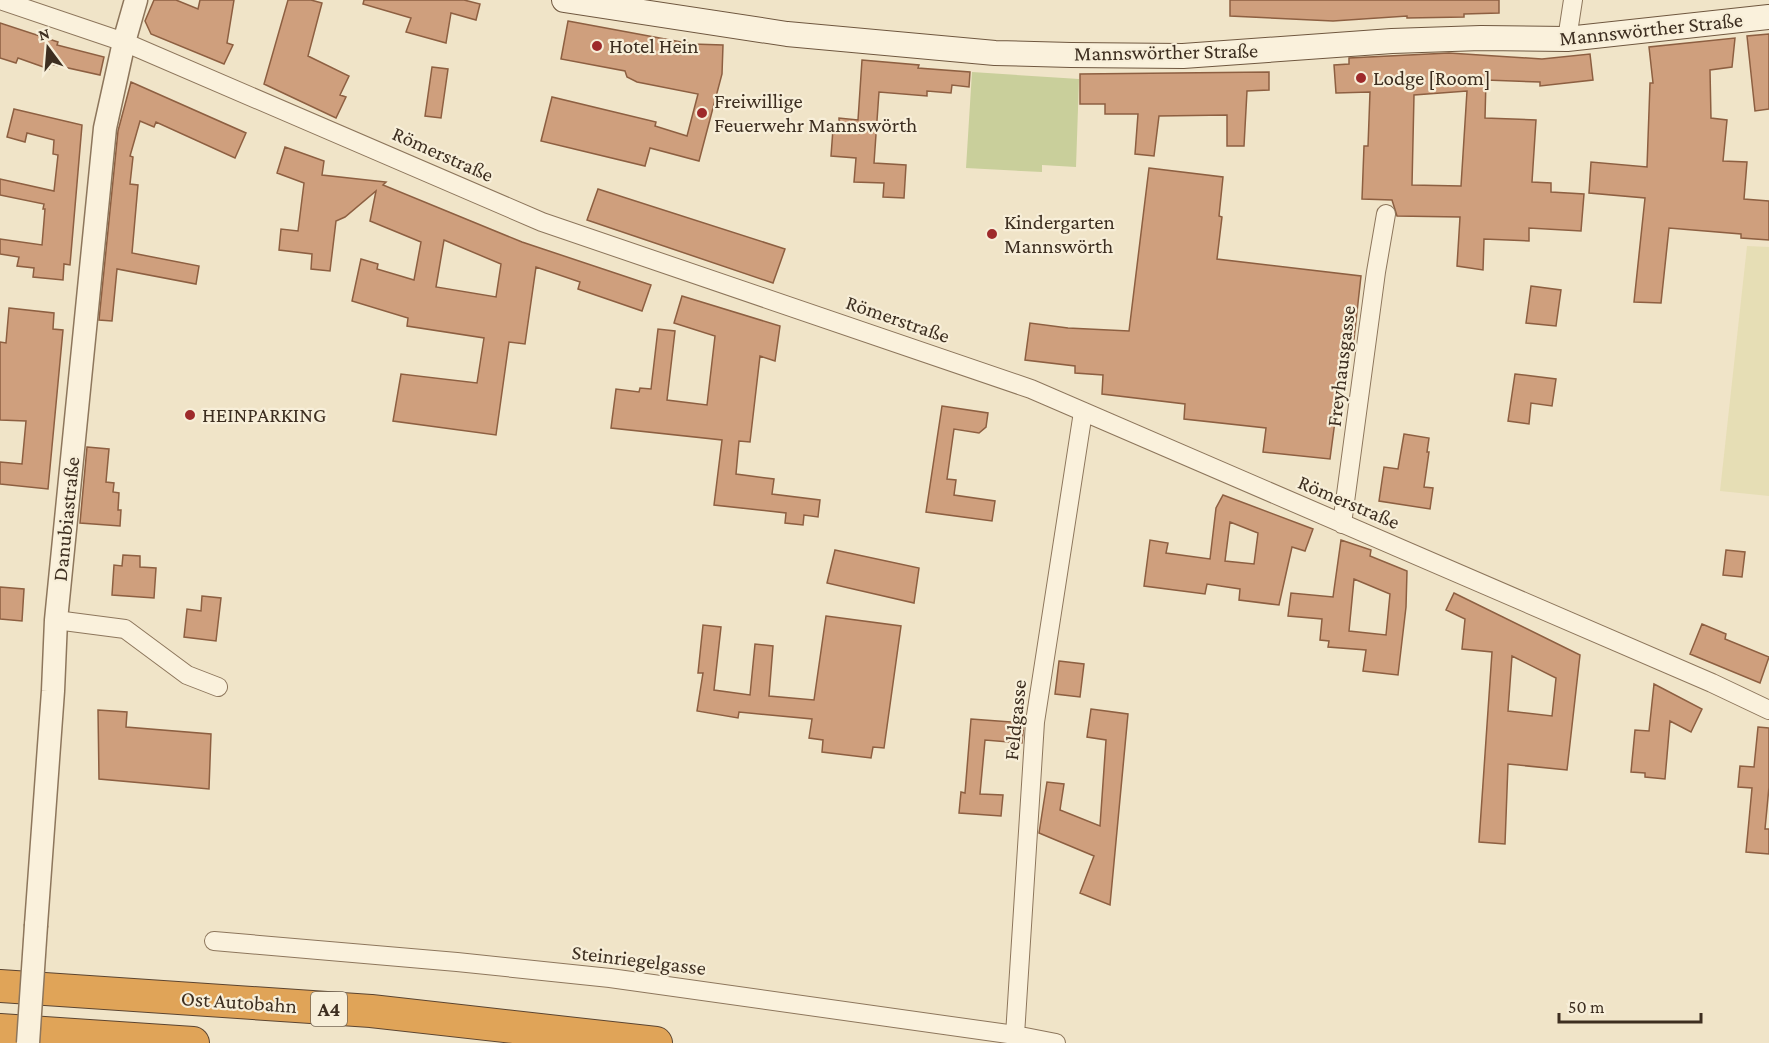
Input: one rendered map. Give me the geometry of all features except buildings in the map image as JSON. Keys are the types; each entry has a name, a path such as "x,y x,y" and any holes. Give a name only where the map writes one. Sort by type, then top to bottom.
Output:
{"highway":[{"name":"Ost Autobahn","path":"0,986 371,1011 656,1043"},
{"name":"Ost Autobahn","path":"0,1030 193,1043"}],"main road":[{"name":"Mannswörther Straße","path":"564,0 787,34 995,53 1183,56 1392,41 1481,38 1567,39 1769,16"}],"street":[{"name":"Römerstraße","path":"0,0 124,42 542,222 1031,389 1769,710"},
{"name":"Danubiastraße","path":"28,1043 56,620 105,128 136,0"},
{"path":"1567,39 1573,0"},
{"name":"Freyhausgasse","path":"1342,524 1386,214"},
{"name":"Feldgasse","path":"1015,1035 1035,722 1083,412"},
{"path":"56,620 125,629 187,675 218,687"},
{"name":"Steinriegelgasse","path":"214,941 610,978 1015,1035 1056,1043"}],"shaded area":[{"path":"1747,246 1769,247 1769,496 1720,491"}],"green space":[{"path":"972,72 1079,79 1076,167 1042,165 1042,172 966,168"}],"place":[{"name":"Hotel Hein","path":"597,46"},
{"name":"Lodge [Room]","path":"1361,78"},
{"name":"Freiwillige Feuerwehr Mannswörth","path":"702,113"},
{"name":"Kindergarten Mannswörth","path":"992,234"},
{"name":"HEINPARKING","path":"190,415"}]}
